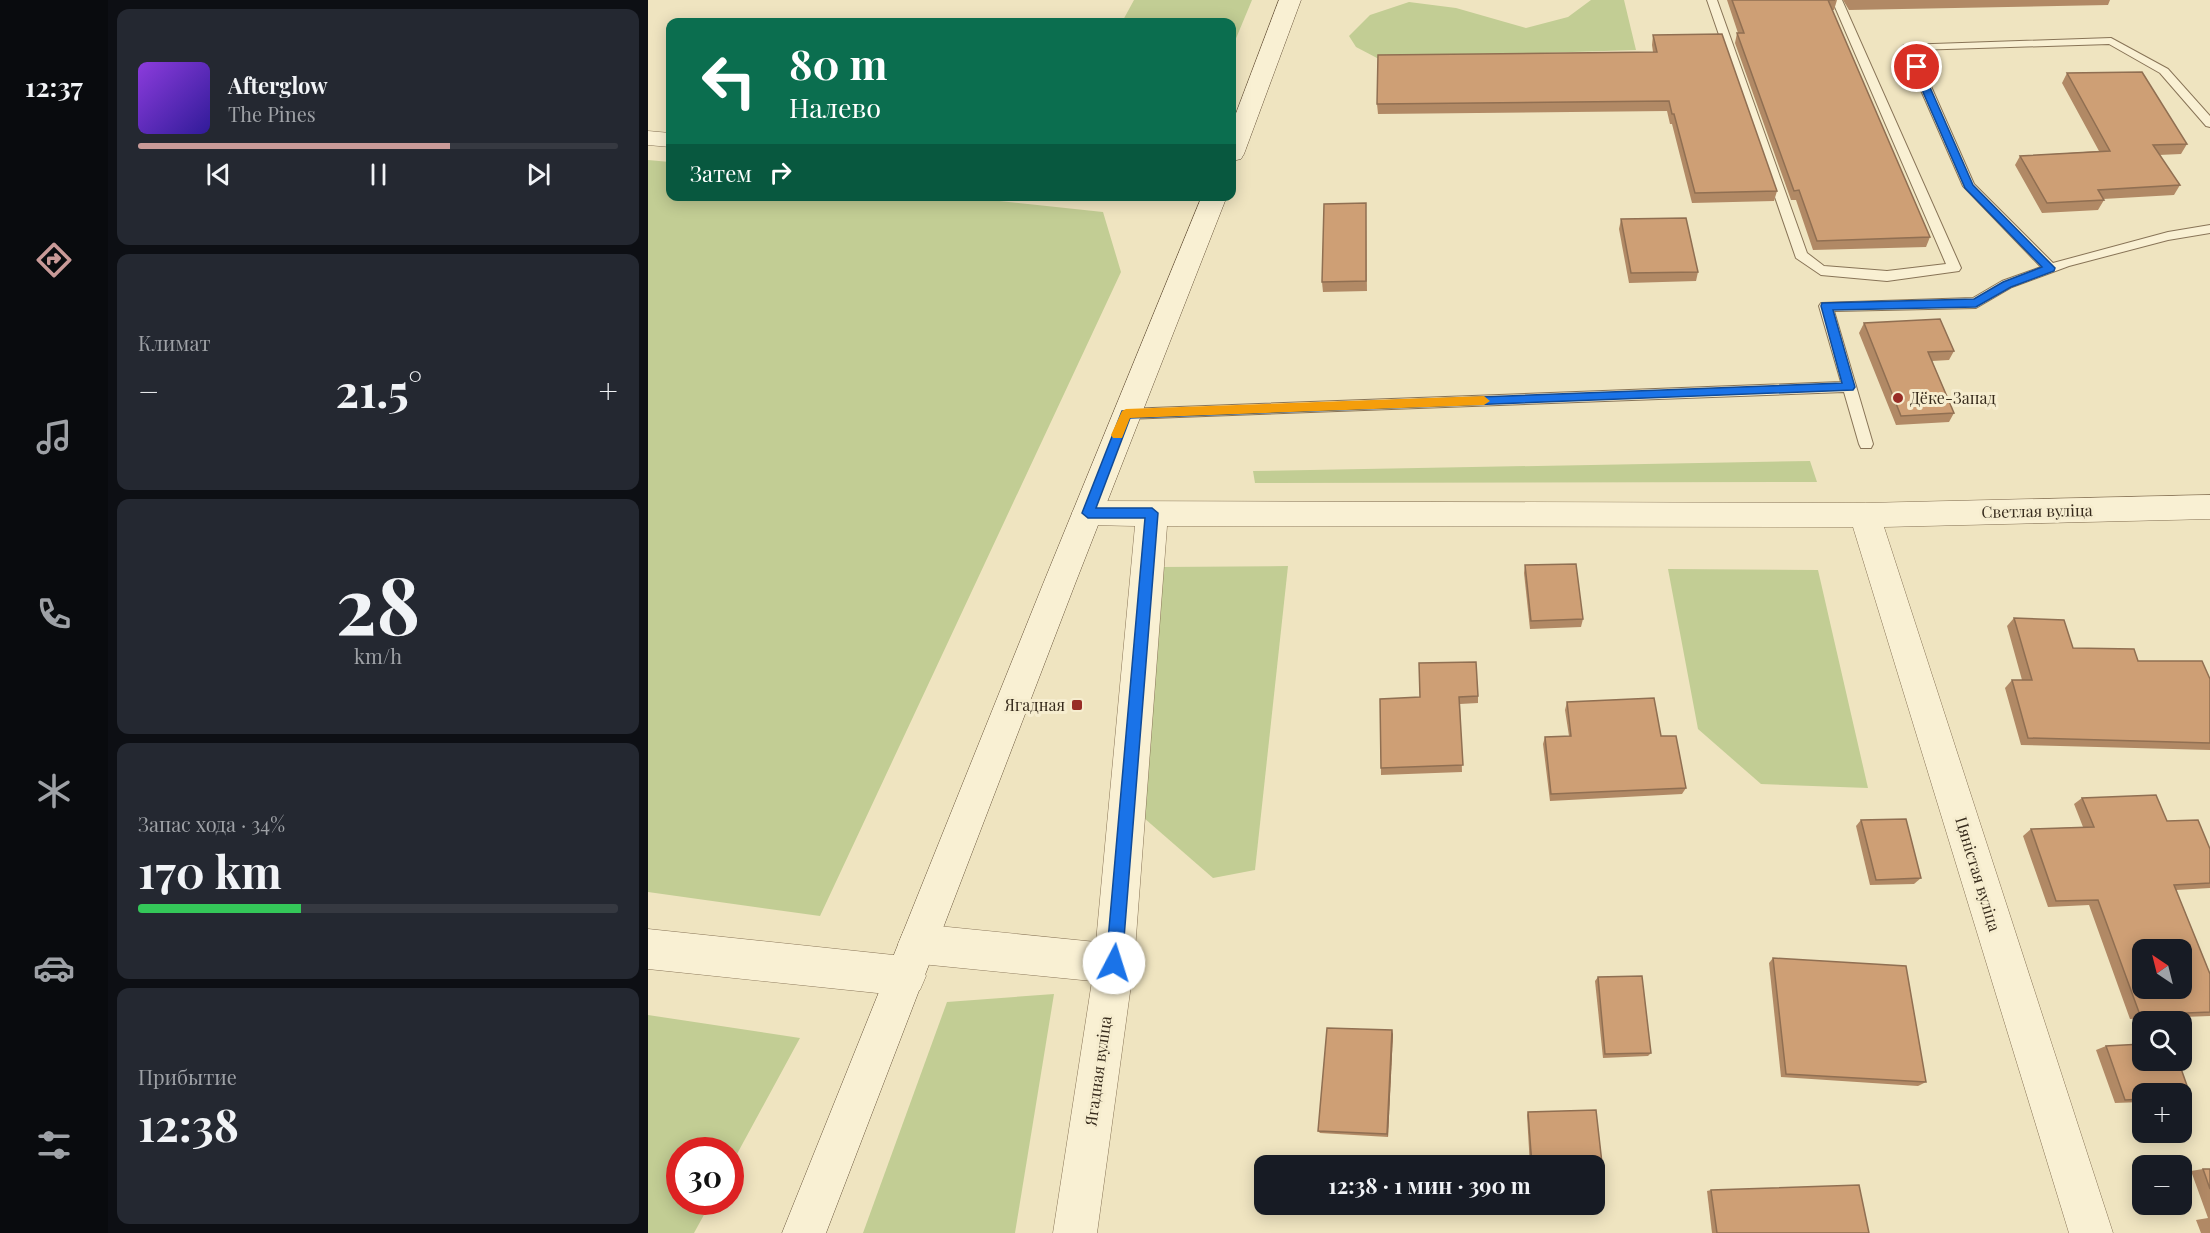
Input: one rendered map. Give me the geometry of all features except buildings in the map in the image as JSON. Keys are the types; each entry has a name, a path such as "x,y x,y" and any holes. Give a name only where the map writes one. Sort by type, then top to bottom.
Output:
{"street":[{"path":"1236,143 1290,0"},
{"path":"648,138 666,140"},
{"path":"804,1233 1126,414 1213,201"},
{"name":"Светлая вуліца","path":"1088,513 1865,515 2210,507"},
{"name":"Ягадная вуліца","path":"1075,1233 1114,963 1152,513"},
{"name":"Цяністая вуліца","path":"1865,515 2091,1233"},
{"path":"648,949 912,960 1114,963"}],"lane":[{"path":"1712,0 1801,255 1821,270 1887,276 1954,268 1837,0"},
{"path":"2050,268 1968,186 1908,47 2111,42 2164,71 2210,123"},
{"path":"1866,444 1826,306 1976,303 2007,284 2050,268 2168,236 2210,229"},
{"path":"1126,414 1849,387"}],"green space":[{"path":"1134,0 1252,0 1236,38 1236,18 1124,18"},
{"path":"1591,0 1624,0 1636,50 1377,58 1356,47 1349,36 1370,15 1409,2 1456,8 1526,28 1568,17"},
{"path":"648,160 666,162 666,201 1000,201 1103,212 1121,272 820,916 648,892"},
{"path":"1810,461 1817,482 1255,483 1253,471"},
{"path":"1288,566 1255,870 1213,878 1144,818 1162,567"},
{"path":"1668,569 1818,570 1868,788 1761,784 1698,729"},
{"path":"1054,994 1015,1233 863,1233 947,1002"},
{"path":"648,1015 800,1038 744,1141 744,1137 666,1137 666,1215 704,1215 694,1233 648,1233"}],"slow traffic":[{"path":"1118,435 1126,414 1484,401"}],"place":[{"name":"Дёке-Запад","path":"1898,398"},
{"name":"Ягадная","path":"1077,705"}],"route":[{"path":"1114,963 1152,513 1088,513 1126,414 1849,387 1826,306 1976,303 2007,284 2050,268 1968,186 1917,67"}]}
